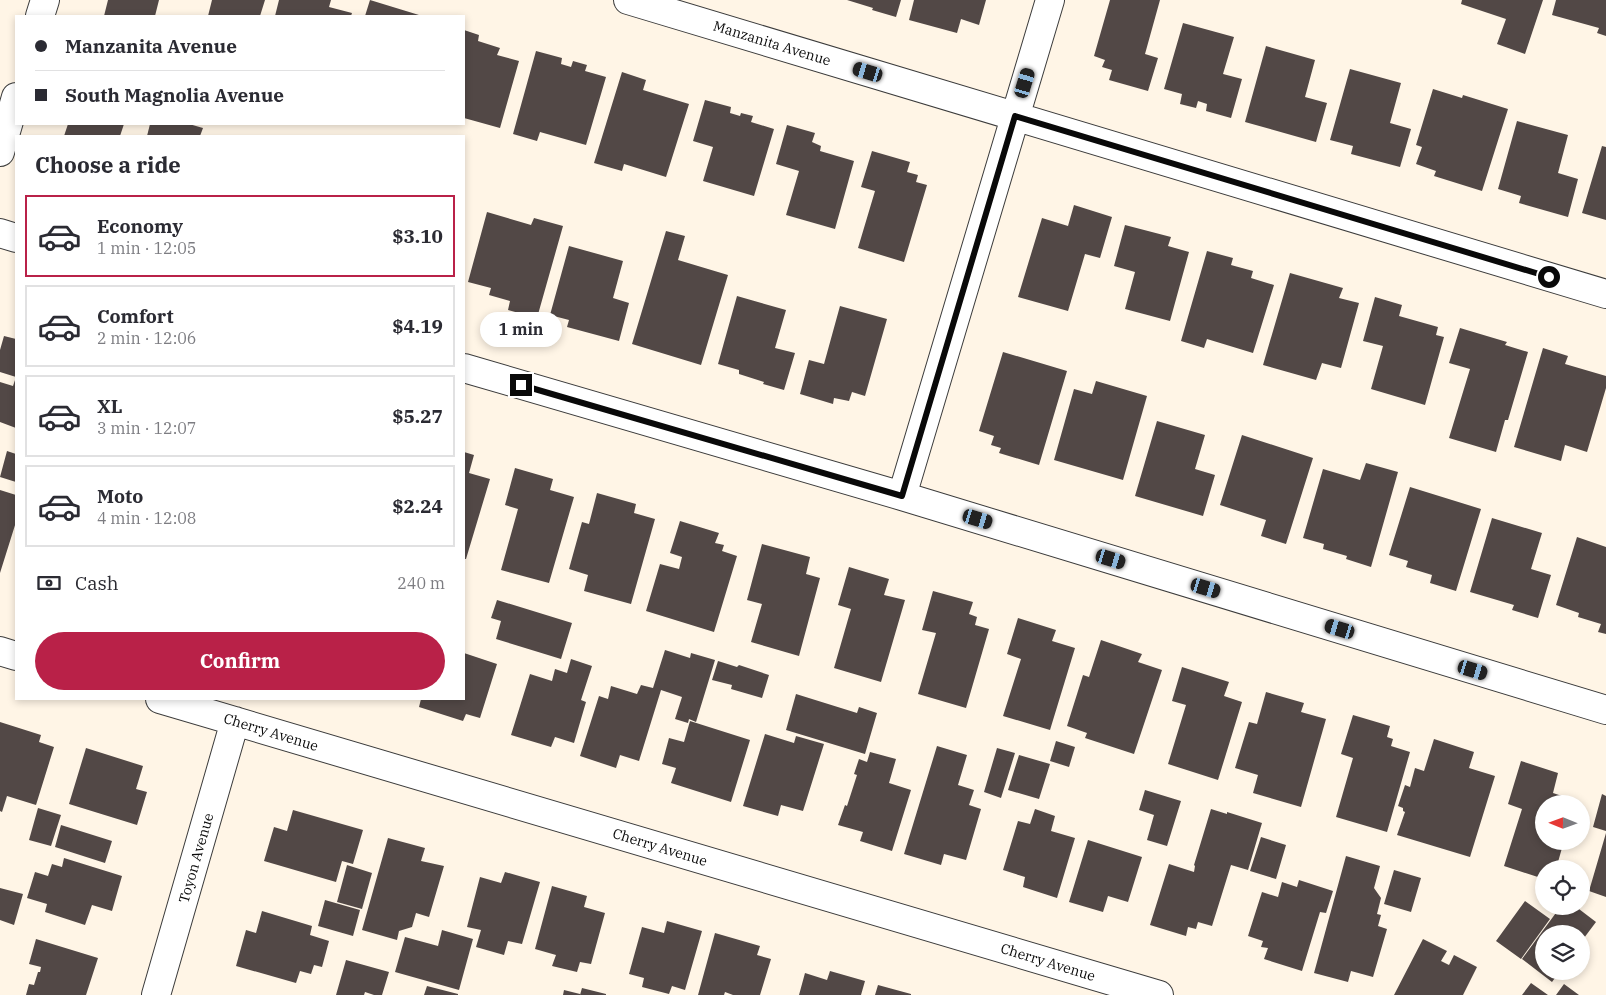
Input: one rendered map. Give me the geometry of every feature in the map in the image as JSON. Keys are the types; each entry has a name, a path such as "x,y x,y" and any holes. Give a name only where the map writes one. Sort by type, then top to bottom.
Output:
{"street":[{"path":"40,15 45,0"},
{"name":"Manzanita Avenue","path":"628,0 1606,294"},
{"path":"902,496 1050,0"},
{"path":"0,152 15,101"},
{"path":"0,233 15,238"},
{"path":"465,368 902,496 1606,710"},
{"path":"0,651 15,656"},
{"name":"Cherry Avenue","path":"163,700 1159,995"},
{"name":"Toyon Avenue","path":"156,995 235,721"}],"building":[{"path":"108,0 159,0 155,15 104,15"},
{"path":"212,0 265,0 260,15 208,15"},
{"path":"279,0 331,0 329,7 352,13 351,15 275,15"},
{"path":"370,0 419,15 365,15"},
{"path":"847,0 901,0 896,17"},
{"path":"914,0 986,0 979,25 961,19 957,33 909,20"},
{"path":"1110,0 1160,0 1145,54 1158,58 1148,91 1109,80 1112,70 1102,67 1105,60 1094,56"},
{"path":"1462,0 1543,0 1525,54 1497,44 1506,19 1461,4"},
{"path":"1556,0 1606,0 1606,36 1597,33 1599,28 1552,15"},
{"path":"1183,23 1234,37 1223,74 1242,79 1231,118 1206,111 1207,104 1198,101 1196,108 1180,104 1182,94 1164,89"},
{"path":"465,30 479,35 478,41 500,48 497,55 519,61 500,128 465,118"},
{"path":"1266,46 1315,60 1305,97 1327,103 1316,142 1245,122"},
{"path":"536,51 562,58 561,64 571,67 573,61 587,65 585,71 606,77 586,145 540,132 537,141 513,134"},
{"path":"1350,69 1401,83 1390,123 1411,129 1400,167 1351,154 1353,146 1330,140"},
{"path":"622,72 646,80 643,90 689,104 666,177 624,164 622,171 594,163"},
{"path":"1433,89 1462,98 1463,95 1508,109 1482,191 1434,176 1436,171 1416,164 1422,147 1416,145"},
{"path":"705,100 731,107 730,113 740,116 741,113 753,116 751,122 774,129 754,196 703,181 713,147 693,141"},
{"path":"1517,121 1568,135 1558,173 1578,179 1568,217 1519,203 1521,196 1498,189"},
{"path":"68,125 124,125 120,135 64,135"},
{"path":"150,125 192,125 203,128 200,135 147,135"},
{"path":"787,125 815,133 812,142 821,146 820,151 854,161 835,229 786,215 799,171 776,164"},
{"path":"1602,146 1606,147 1606,220 1582,213"},
{"path":"872,151 910,162 907,172 918,175 916,182 927,185 904,262 858,248 875,191 861,187"},
{"path":"1074,205 1112,217 1100,258 1085,254 1068,311 1018,297 1042,218 1068,226"},
{"path":"487,212 531,225 534,218 563,226 537,318 508,310 510,301 489,295 491,288 468,282"},
{"path":"1125,225 1171,237 1168,246 1189,252 1170,321 1125,309 1135,272 1114,266"},
{"path":"666,231 685,236 678,260 728,275 701,365 632,344"},
{"path":"569,246 623,261 613,298 629,303 619,341 567,327 569,320 550,315"},
{"path":"1207,251 1233,258 1231,265 1253,271 1251,278 1274,285 1253,353 1207,339 1204,348 1181,341"},
{"path":"1290,273 1343,288 1339,298 1359,303 1341,368 1322,363 1316,380 1263,365"},
{"path":"737,296 786,310 775,348 795,353 784,390 739,374 739,370 718,364"},
{"path":"1375,297 1402,305 1399,316 1438,327 1436,335 1444,337 1425,405 1371,389 1383,346 1363,341"},
{"path":"840,306 887,319 865,396 852,392 849,401 834,398 833,404 800,394 809,360 824,364"},
{"path":"1460,328 1507,342 1505,345 1528,352 1508,420 1505,420 1496,452 1449,438 1470,369 1449,363"},
{"path":"4,336 15,339 15,377 0,372 0,350"},
{"path":"1543,348 1568,356 1565,364 1606,376 1606,388 1587,452 1565,445 1561,461 1514,447"},
{"path":"1003,352 1067,371 1039,465 999,453 1001,448 991,445 994,436 979,431"},
{"path":"15,380 15,428 0,422 0,382 13,386"},
{"path":"1096,381 1147,396 1123,480 1054,460 1074,389 1092,394"},
{"path":"1157,421 1205,435 1195,469 1215,475 1203,516 1135,496"},
{"path":"1242,435 1313,458 1286,544 1261,536 1266,520 1220,505"},
{"path":"7,451 15,454 15,482 0,477"},
{"path":"465,452 474,455 469,473 490,479 466,559"},
{"path":"1366,463 1398,472 1371,567 1346,559 1347,556 1323,549 1324,544 1303,538 1323,469 1360,480"},
{"path":"515,468 553,479 550,490 574,497 549,583 501,570 518,509 505,505"},
{"path":"1410,487 1481,509 1456,591 1430,583 1432,575 1406,567 1408,561 1389,555"},
{"path":"0,490 15,495 15,525 0,573"},
{"path":"597,493 636,504 634,513 655,519 631,604 584,591 588,575 569,569 582,522 589,524"},
{"path":"1492,518 1542,533 1531,569 1551,575 1538,618 1512,610 1514,605 1470,592"},
{"path":"680,521 719,533 715,543 724,545 722,551 737,556 714,632 646,611 660,564 679,569 682,557 670,553"},
{"path":"1577,537 1606,547 1606,634 1598,632 1601,624 1578,617 1579,613 1556,605"},
{"path":"762,544 810,557 806,574 820,578 799,656 751,642 762,604 747,600"},
{"path":"849,567 889,579 884,595 905,600 881,682 834,668 851,609 838,605"},
{"path":"933,591 973,602 969,614 977,617 975,625 989,629 966,708 918,694 936,633 922,630"},
{"path":"497,600 572,623 561,659 496,639 501,621 491,618"},
{"path":"1018,618 1056,630 1052,641 1075,648 1050,730 1003,716 1021,659 1007,654"},
{"path":"1101,640 1142,654 1138,662 1162,670 1134,754 1085,738 1087,733 1067,726 1083,675 1089,677"},
{"path":"665,650 690,658 691,653 715,660 696,722 689,719 688,723 675,719 682,697 661,690 639,761 620,755 616,768 580,756 599,696 608,699 611,686 637,694 641,685 653,688"},
{"path":"465,653 497,664 480,718 466,714 463,721 419,707 421,700 465,700"},
{"path":"571,659 592,666 581,700 586,702 574,743 555,737 551,747 511,735 530,674 552,681 555,669 567,673"},
{"path":"718,661 737,667 739,665 769,675 762,698 731,689 732,685 712,680"},
{"path":"1182,667 1229,682 1224,696 1242,702 1218,780 1168,764 1186,705 1172,701"},
{"path":"1266,692 1304,703 1301,712 1326,719 1301,807 1253,793 1258,775 1235,768 1249,722 1257,724"},
{"path":"796,694 857,713 859,707 877,713 865,754 786,730"},
{"path":"1353,715 1390,726 1387,737 1393,739 1391,746 1410,752 1387,832 1336,817 1353,758 1341,754"},
{"path":"690,721 750,740 731,802 671,783 676,768 662,764 669,738 684,742"},
{"path":"0,722 41,735 39,742 54,747 36,805 7,796 2,812 0,811"},
{"path":"765,734 794,743 796,736 824,744 803,811 781,805 778,816 743,806"},
{"path":"1434,739 1474,752 1469,768 1495,776 1470,857 1397,835 1405,812 1403,808 1398,806 1405,785 1410,787 1415,768 1424,771"},
{"path":"1056,741 1075,747 1069,767 1050,761"},
{"path":"937,746 967,755 958,785 974,790 969,805 981,809 966,860 944,854 941,865 904,854"},
{"path":"86,748 143,766 136,789 147,792 137,825 69,804"},
{"path":"997,748 1015,753 1001,798 984,792"},
{"path":"870,752 896,759 889,783 911,790 892,851 860,841 863,832 838,825 845,805 847,806 857,775 854,774 859,759 867,762"},
{"path":"1019,755 1050,764 1039,799 1008,790"},
{"path":"1521,761 1558,773 1553,793 1559,795 1535,795 1535,850 1561,850 1559,860 1535,860 1535,876 1504,866 1522,809 1508,804"},
{"path":"1145,790 1181,801 1167,846 1147,840 1154,815 1139,810"},
{"path":"1602,794 1606,796 1606,831 1593,827"},
{"path":"38,808 61,815 51,846 29,840"},
{"path":"1035,809 1055,816 1051,831 1075,838 1057,898 1023,887 1025,877 1003,870 1018,821 1030,824"},
{"path":"1211,809 1262,823 1248,870 1231,865 1212,926 1198,922 1196,929 1188,927 1186,936 1150,925 1169,864 1194,872 1194,865"},
{"path":"293,810 363,830 353,864 342,861 336,882 264,861 274,827 287,831"},
{"path":"61,825 112,841 105,863 55,847"},
{"path":"1606,833 1606,897 1590,891"},
{"path":"1261,837 1286,845 1276,879 1250,871"},
{"path":"388,838 425,848 421,861 444,866 429,917 416,913 412,927 399,931 397,940 362,930"},
{"path":"1088,840 1142,857 1128,902 1108,896 1103,912 1069,902"},
{"path":"1346,856 1380,866 1374,888 1381,898 1377,914 1381,915 1378,926 1387,929 1373,977 1351,971 1348,982 1314,973"},
{"path":"64,858 122,876 112,911 92,905 85,925 45,912 47,904 27,898 35,872 48,876 52,864 62,867"},
{"path":"347,865 372,873 362,909 337,902"},
{"path":"1394,870 1421,878 1411,912 1384,904"},
{"path":"505,872 540,882 522,944 508,941 504,955 476,947 481,930 467,927 480,877 501,883"},
{"path":"1299,880 1333,891 1326,913 1320,912 1302,971 1264,959 1268,948 1261,947 1263,941 1248,936 1262,892 1278,897 1282,882 1297,887"},
{"path":"552,886 587,896 584,907 605,913 591,964 580,962 577,972 552,966 556,955 535,949"},
{"path":"0,888 23,894 14,925 0,920"},
{"path":"325,900 360,910 353,936 318,926"},
{"path":"1525,901 1535,908 1535,915 1544,915 1550,919 1546,925 1535,925 1535,940 1521,959 1496,941"},
{"path":"262,911 312,926 310,935 329,941 322,967 314,965 311,974 300,971 296,983 236,966 246,930 256,933"},
{"path":"1554,915 1587,915 1596,922 1590,930 1590,925 1547,925"},
{"path":"667,921 702,931 685,990 672,986 669,994 642,987 644,978 629,974 642,927 664,933"},
{"path":"442,930 473,939 459,990 395,972 405,937 438,946"},
{"path":"715,933 760,946 757,955 771,959 760,995 733,995 725,992 724,995 698,995"},
{"path":"36,939 98,958 86,995 26,995 29,984 34,985 41,967 29,964"},
{"path":"1423,939 1447,951 1441,961 1449,965 1454,955 1477,967 1463,995 1394,995"},
{"path":"1535,941 1535,969 1522,959"},
{"path":"346,960 389,972 382,995 365,992 364,995 336,995"},
{"path":"830,971 865,981 861,995 799,995 805,973 827,980"},
{"path":"1531,983 1548,995 1522,995"},
{"path":"1564,984 1579,995 1556,995"},
{"path":"878,985 911,994 911,995 875,995"},
{"path":"427,986 458,994 458,995 424,995"},
{"path":"582,988 606,994 606,995 580,995"},
{"path":"564,990 580,994 580,995 563,995"}],"route":[{"path":"521,385 902,496 1015,116 1549,277"}]}
